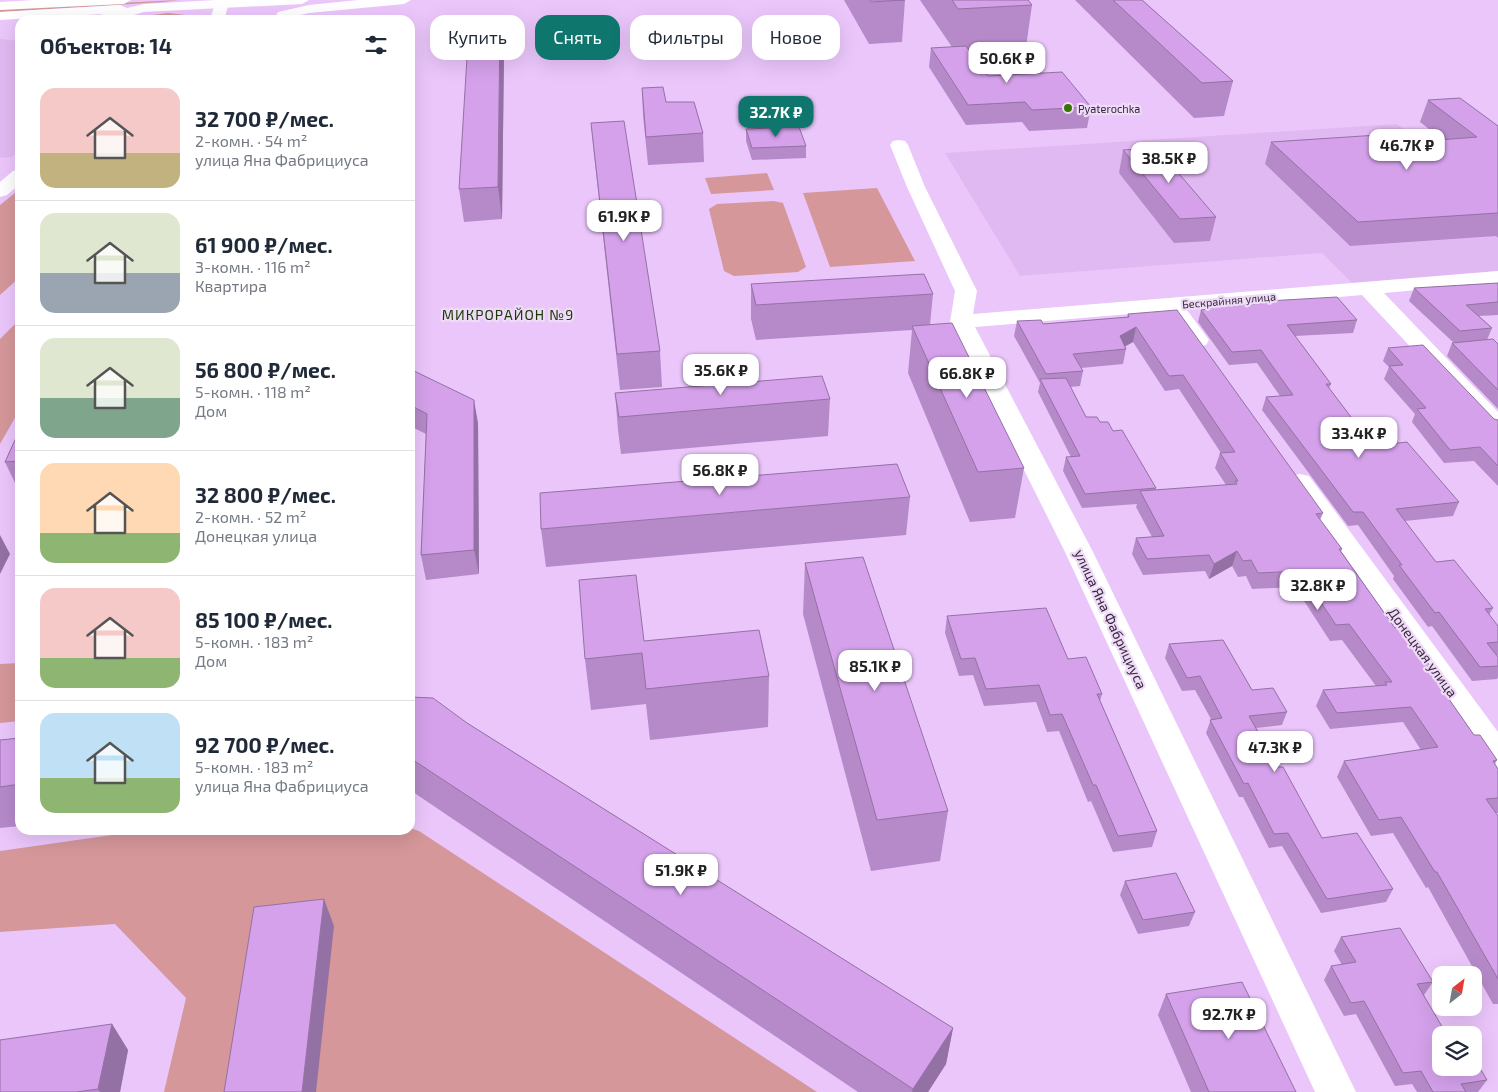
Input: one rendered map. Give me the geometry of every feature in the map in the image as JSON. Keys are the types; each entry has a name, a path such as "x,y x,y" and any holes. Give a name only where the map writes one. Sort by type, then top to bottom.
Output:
{"street":[{"path":"0,6 124,0"},
{"path":"172,7 198,0"},
{"path":"32,15 172,7 223,2 302,0"},
{"path":"283,15 309,9 404,0"},
{"path":"219,15 223,2"},
{"path":"172,7 190,10 200,15"},
{"path":"118,15 144,8"},
{"path":"0,15 15,16"},
{"path":"0,29 15,30"},
{"path":"899,145 916,187 966,291 961,322"},
{"path":"0,174 15,162"},
{"path":"0,191 15,179"},
{"name":"Бескрайняя улица","path":"961,322 1498,278"},
{"path":"1367,288 1498,426"},
{"path":"1172,304 1213,361"},
{"name":"улица Яна Фабрициуса","path":"961,322 1079,552 1336,1092"},
{"name":"Донецкая улица","path":"1283,458 1498,757"}],"shaded area":[{"path":"179,0 164,2 0,12 0,9"},
{"path":"168,13 185,15 153,15"},
{"path":"0,39 15,40 15,154 11,157 0,158"},
{"path":"1397,124 1498,204 1498,271 1352,283 1322,253 1020,276 945,153"},
{"path":"767,173 774,190 711,194 705,178"},
{"path":"877,188 915,261 830,267 803,193"},
{"path":"15,193 15,282 0,295 0,205"},
{"path":"774,201 783,203 806,267 798,272 734,276 724,271 709,209 717,204"},
{"path":"15,324 15,418 0,444 0,339"},
{"path":"15,663 15,722 0,723 0,664"},
{"path":"415,830 817,1092 164,1092 186,998 115,924 0,932 0,851 112,835 415,835"}],"building":[{"path":"870,0 905,0 871,2"},
{"path":"952,0 1028,0 1032,5 958,9"},
{"path":"1113,0 1142,0 1233,81 1202,83"},
{"path":"966,46 988,76 1062,72 1091,107 1032,110 1025,102 968,105 931,48"},
{"path":"467,60 500,60 498,187 459,189"},
{"path":"663,87 666,102 694,102 703,133 646,137 642,88"},
{"path":"1460,98 1498,126 1498,213 1358,222 1271,142 1378,135 1389,144 1477,137 1428,100"},
{"path":"624,121 660,351 617,354 591,123"},
{"path":"799,127 806,146 752,148 746,129"},
{"path":"1157,148 1216,217 1180,219 1123,150"},
{"path":"924,274 933,294 756,305 751,284"},
{"path":"1498,283 1498,302 1466,305 1492,328 1460,331 1414,288"},
{"path":"1337,297 1357,320 1287,325 1331,384 1326,384 1373,446 1407,442 1459,502 1396,509 1436,562 1454,560 1493,608 1485,609 1498,626 1498,642 1487,643 1498,657 1498,666 1480,667 1439,612 1435,613 1363,512 1353,512 1266,397 1293,395 1261,350 1232,352 1201,310 1210,309 1209,307 1269,303 1267,301"},
{"path":"1177,310 1323,513 1316,514 1395,628 1400,627 1435,672 1430,672 1474,735 1480,735 1497,760 1493,761 1498,769 1498,798 1486,799 1498,816 1498,979 1437,872 1435,872 1401,817 1379,820 1344,761 1438,747 1411,707 1337,713 1323,690 1387,685 1385,682 1392,682 1349,624 1336,625 1300,571 1258,573 1251,560 1243,561 1237,551 1214,564 1209,555 1147,559 1136,538 1164,536 1140,491 1237,484 1235,481 1238,481 1220,453 1235,452 1183,375 1169,376 1136,327 1120,336 1126,349 1073,354 1083,371 1046,374 1017,321 1041,320 1043,324 1129,317 1128,314"},
{"path":"952,323 1024,468 978,472 912,326"},
{"path":"1493,339 1498,344 1498,390 1452,343"},
{"path":"1423,345 1494,419 1498,420 1498,466 1480,447 1450,450 1417,409 1426,408 1389,366 1403,365 1388,348"},
{"path":"415,371 474,400 474,550 421,555 427,414 415,408"},
{"path":"822,376 830,399 619,417 615,393"},
{"path":"1066,378 1086,417 1097,417 1100,422 1108,422 1113,431 1122,430 1156,488 1085,494 1066,457 1080,456 1040,379"},
{"path":"15,440 15,461 5,462"},
{"path":"897,464 910,497 541,529 540,493"},
{"path":"863,557 948,811 877,820 805,563"},
{"path":"636,575 644,641 759,630 769,676 646,689 642,653 585,659 579,580"},
{"path":"1046,608 1068,659 1086,657 1102,694 1097,694 1157,831 1118,836 1062,714 1050,715 1039,685 986,689 975,658 961,659 947,616"},
{"path":"1223,640 1252,690 1273,688 1287,712 1249,716 1278,767 1283,767 1322,838 1357,833 1393,889 1327,899 1288,833 1274,834 1248,783 1244,784 1210,720 1222,718 1200,676 1187,678 1169,644"},
{"path":"415,697 433,698 467,723 953,1028 913,1089 415,761"},
{"path":"15,738 15,785 0,787 0,740"},
{"path":"1176,873 1195,912 1143,920 1125,881"},
{"path":"324,899 302,1092 224,1092 254,907"},
{"path":"1400,928 1432,980 1432,982 1417,984 1432,1010 1432,1016 1436,1016 1442,1026 1432,1026 1432,1076 1482,1076 1482,1072 1487,1080 1461,1084 1466,1092 1433,1092 1421,1071 1403,1073 1364,1001 1351,1003 1331,966 1356,962 1341,937"},
{"path":"1242,982 1296,1092 1209,1092 1166,994"},
{"path":"112,1024 98,1089 76,1092 0,1092 0,1040"}],"place":[{"name":"Pyaterochka","path":"1068,108"}],"district":[{"name":"МИКРОРАЙОН №9","path":"508,314"}]}
